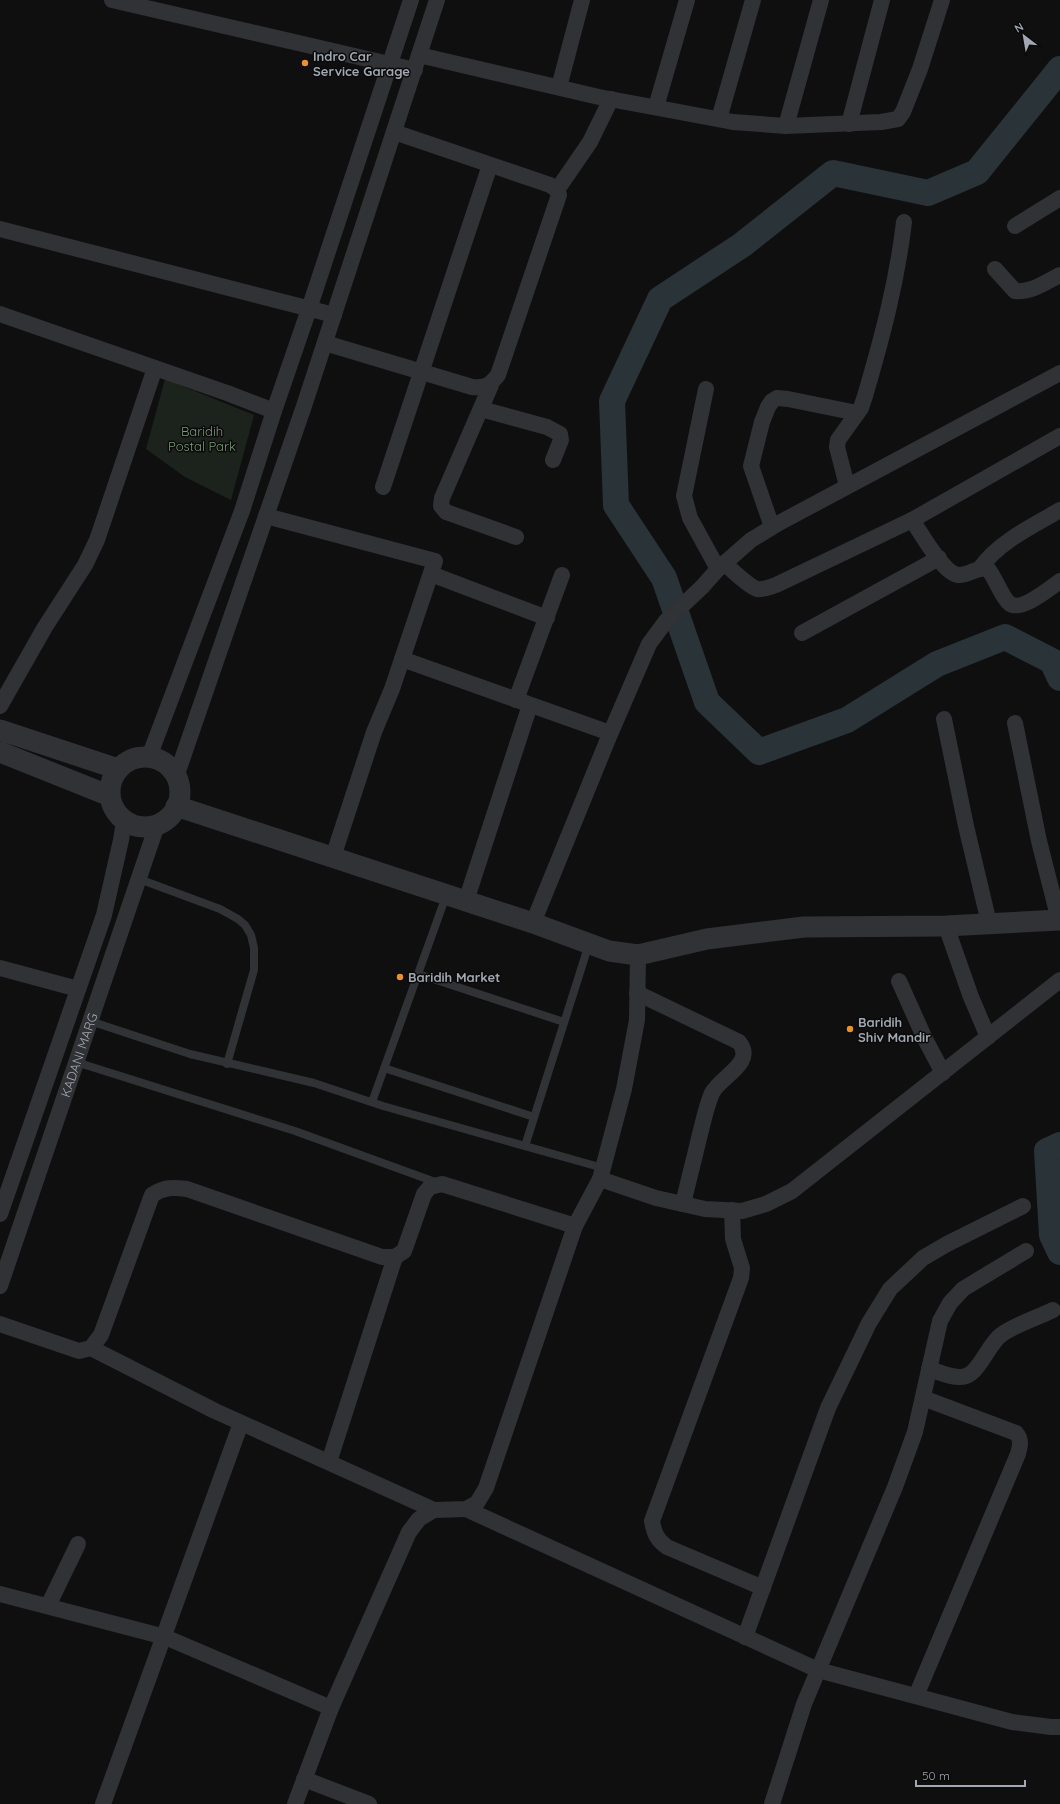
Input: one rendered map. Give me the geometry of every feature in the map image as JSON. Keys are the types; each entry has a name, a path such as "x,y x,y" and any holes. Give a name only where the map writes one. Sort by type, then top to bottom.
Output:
{"street":[{"path":"112,0 390,64 417,62 559,87 611,99 719,119 786,126 849,124 881,122 898,119 903,112 920,69 942,0"},
{"path":"150,757 242,511 411,0"},
{"path":"176,777 325,343 437,0"},
{"path":"559,87 582,0"},
{"path":"656,108 687,0"},
{"path":"719,119 752,0"},
{"path":"786,126 821,0"},
{"path":"849,124 882,0"},
{"path":"557,190 590,142 611,99"},
{"path":"394,132 550,184 557,190 559,195 498,375 490,385 442,498 441,506 446,512 516,537"},
{"path":"383,488 490,165"},
{"path":"1015,226 1060,198"},
{"path":"847,486 837,447 838,440 857,413 865,396 891,303 900,261 904,222"},
{"path":"0,229 334,315"},
{"path":"995,269 1015,291 1022,292 1060,275"},
{"path":"0,314 274,411"},
{"path":"325,343 472,387 484,388 490,385"},
{"path":"0,706 44,627 85,565 97,540 156,368"},
{"path":"533,923 610,733 649,644 666,621 702,587 721,566 751,540 772,526 1060,373"},
{"path":"706,389 684,496 690,518 721,566 758,589 765,589 776,585 912,520 1060,436"},
{"path":"772,526 751,466 762,422 772,401 776,398 788,399 857,413"},
{"path":"481,409 554,430 560,434 561,440 553,460"},
{"path":"912,520 939,558 951,572 959,575 981,567 990,556 1005,544 1060,510"},
{"path":"266,516 435,561 402,659 374,732 333,858"},
{"path":"802,633 939,558"},
{"path":"981,567 988,569 1008,603 1015,606 1024,604 1060,581"},
{"path":"431,574 547,618"},
{"path":"466,901 547,618 562,575"},
{"path":"402,659 610,733"},
{"path":"944,718 966,826 989,924"},
{"path":"176,806 533,923 609,951 638,955 707,939 804,927 946,926 1060,920 1039,841 1015,723"},
{"path":"0,730 118,769"},
{"path":"0,752 110,796"},
{"path":"150,757 170,768 176,777 180,788 179,800 167,819 157,825 146,827 134,826 124,821 116,812 110,796 112,779 118,769 127,762 138,758 150,757"},
{"name":"KADANI MARG","path":"0,1214 104,915 124,821"},
{"name":"KADANI MARG","path":"0,1286 157,825"},
{"path":"946,926 970,997 988,1037"},
{"path":"466,1509 477,1503 486,1488 575,1226 601,1174 624,1089 637,1020 638,955"},
{"path":"0,968 78,989"},
{"path":"601,1174 656,1198 705,1209 742,1210 766,1204 792,1191 1060,980"},
{"path":"899,982 942,1073"},
{"path":"637,993 739,1042 744,1048 745,1054 742,1061 718,1083 712,1093 683,1204"},
{"path":"0,1324 79,1351 91,1348 101,1335 152,1195 161,1189 173,1187 187,1189 382,1257 395,1257 404,1251 424,1194 430,1186 442,1184 575,1226"},
{"path":"745,1637 828,1408 869,1323 890,1289 923,1258 947,1244 1023,1206"},
{"path":"732,1210 733,1239 742,1268 741,1278 652,1521 654,1532 659,1542 667,1547 763,1588"},
{"path":"772,1804 804,1704 895,1487 916,1432 940,1321 950,1303 963,1289 1026,1251"},
{"path":"329,1462 395,1257"},
{"path":"929,1369 957,1377 963,1377 978,1366 993,1343 1001,1335 1054,1310"},
{"path":"91,1348 241,1422 434,1510 466,1509 818,1670 1012,1722 1060,1727"},
{"path":"916,1696 1021,1444 1020,1437 1016,1433 923,1398"},
{"path":"104,1804 142,1694 165,1637 241,1422"},
{"path":"295,1804 331,1708 409,1532 419,1519 434,1510"},
{"path":"48,1606 78,1544"},
{"path":"0,1594 165,1637 331,1708"},
{"path":"304,1779 369,1804"}],"lane":[{"path":"139,878 220,909 238,918 252,935 254,948 254,970 227,1064"},
{"path":"372,1102 446,895"},
{"path":"525,1146 589,944"},
{"path":"418,974 564,1022"},
{"path":"90,1021 190,1054 227,1064 314,1083 372,1102 525,1146 601,1174"},
{"path":"76,1062 295,1131 442,1184"},
{"path":"384,1068 534,1117"}],"green space":[{"name":"Baridih Postal Park","path":"165,379 254,415 231,500 185,477 146,449"}],"waterway":[{"path":"1060,69 977,172 928,193 833,173 742,245 660,299 612,401 616,505 664,578 707,702 759,752 847,720 937,664 1005,637 1052,661 1060,678"},
{"path":"1060,1145 1047,1151 1052,1235 1060,1252"}],"place":[{"name":"Indro Car Service Garage","path":"305,63"},
{"name":"Baridih Market","path":"400,977"},
{"name":"Baridih Shiv Mandir","path":"850,1029"}]}
